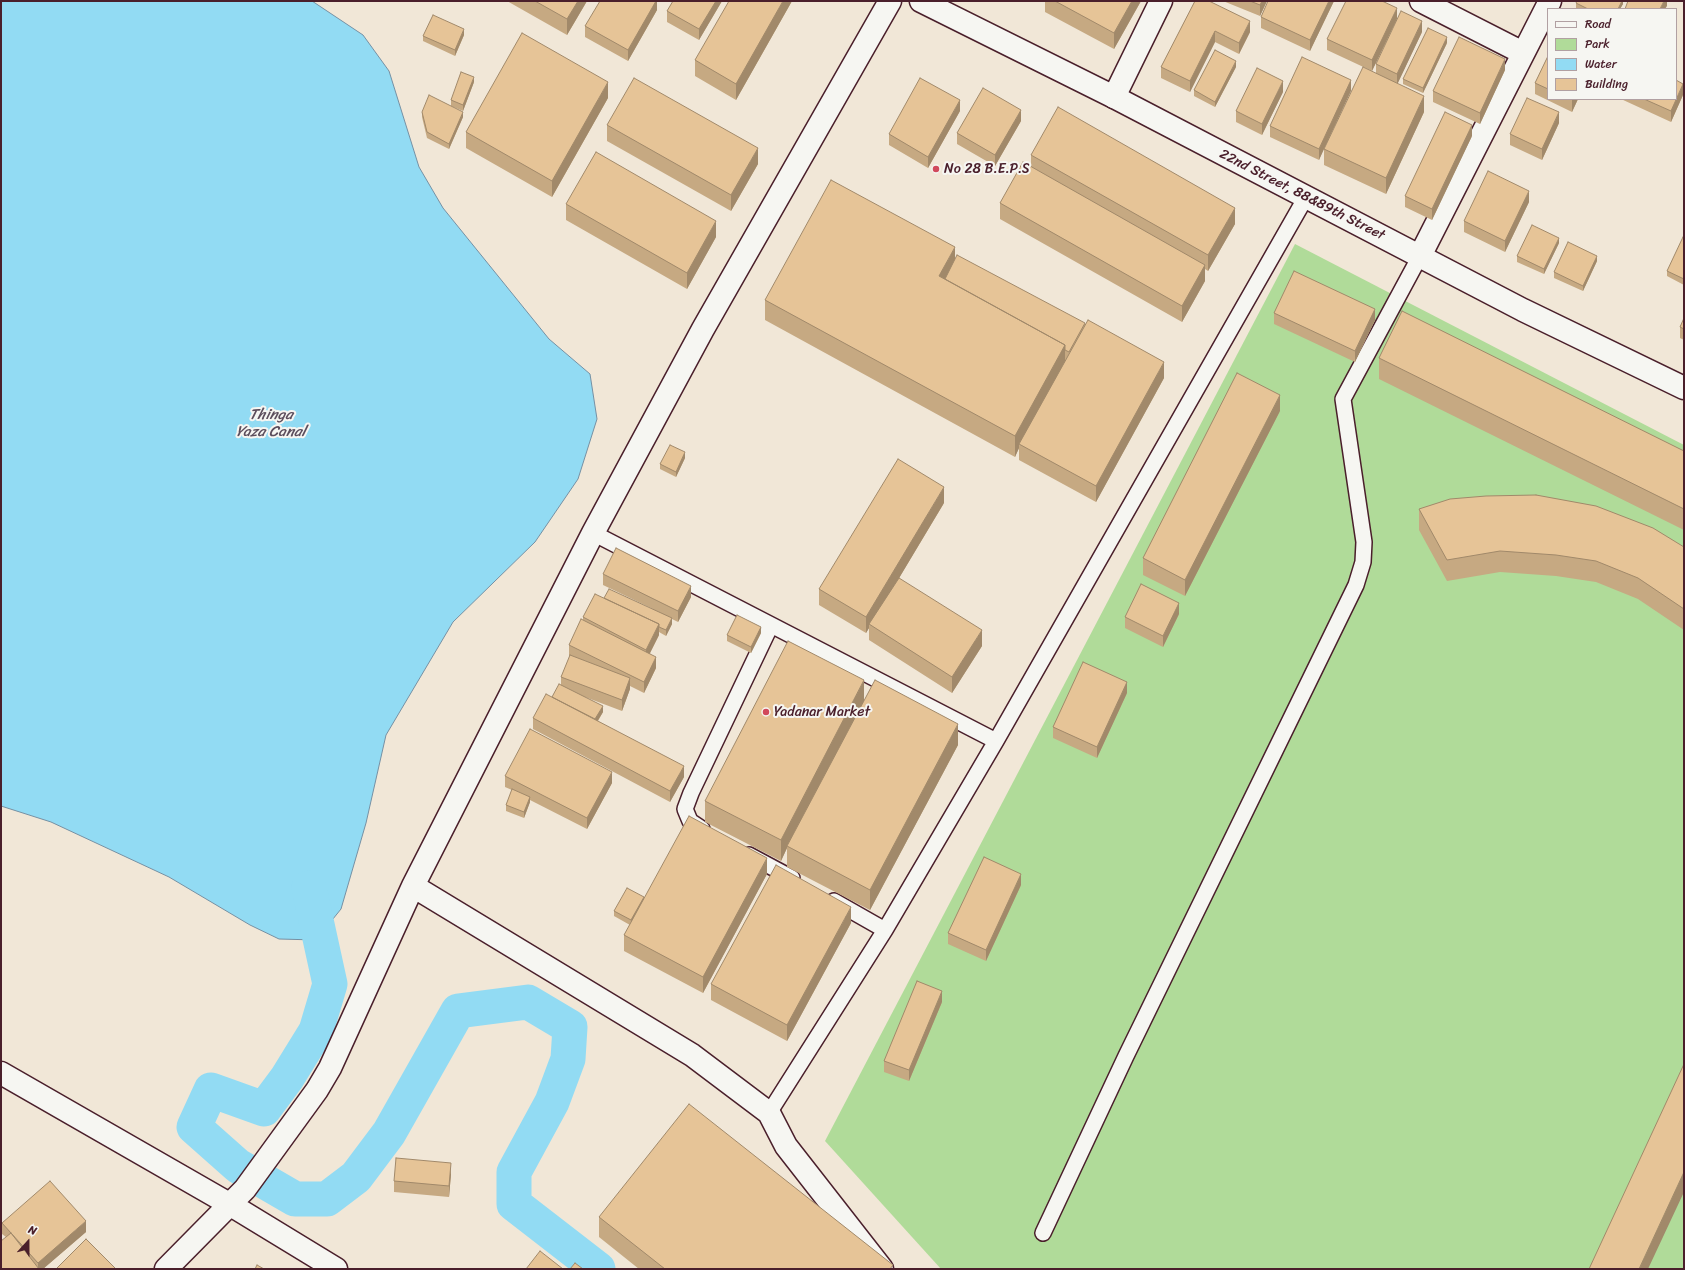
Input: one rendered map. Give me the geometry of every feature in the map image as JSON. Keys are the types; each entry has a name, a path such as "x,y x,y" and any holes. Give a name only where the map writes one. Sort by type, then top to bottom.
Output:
{"street":[{"path":"166,1269 238,1197 317,1090 330,1068 413,886 593,533 702,329 890,1"},
{"name":"22nd Street, 88&89th Street","path":"921,1 1114,97 1523,310 1684,388"},
{"path":"1114,97 1161,1"},
{"path":"1421,1 1523,54"},
{"path":"1420,256 1550,1"},
{"path":"413,886 692,1055 769,1113 786,1146 882,1269"},
{"path":"1,1073 238,1197 336,1269"}],"lane":[{"path":"769,1113 886,930 996,741 1306,197"},
{"path":"1043,1233 1126,1056 1356,585 1363,562 1364,542 1343,399 1420,256"},
{"path":"593,533 996,741"},
{"path":"715,837 690,821 685,809 690,793 771,625"},
{"path":"736,848 804,885"},
{"path":"824,896 886,930"}],"green space":[{"path":"1295,244 1684,445 1684,1269 941,1269 825,1141"}],"water":[{"name":"Thinga Yaza Canal","path":"1,1 312,1 363,35 389,71 419,167 443,208 549,339 590,374 597,419 578,479 535,542 453,622 386,735 366,823 341,909 316,940 279,939 250,925 169,877 51,822 1,806"}],"building":[{"path":"535,1 578,1 567,19"},
{"path":"600,1 656,1 628,50 585,26"},
{"path":"673,1 716,1 699,29 667,11"},
{"path":"729,1 783,1 736,84 695,60"},
{"path":"1055,1 1132,1 1114,33"},
{"path":"1195,1 1209,1 1250,21 1239,43 1215,31 1190,81 1161,67"},
{"path":"1250,1 1262,1 1260,5"},
{"path":"1268,1 1329,1 1310,40 1261,17"},
{"path":"1346,1 1382,1 1397,8 1372,60 1327,39"},
{"path":"1577,1 1622,1 1618,8 1586,8 1576,3"},
{"path":"1628,1 1664,1 1660,8 1625,8"},
{"path":"1401,11 1422,21 1397,74 1376,64"},
{"path":"433,15 464,29 455,50 423,36"},
{"path":"1428,28 1447,37 1423,88 1403,79"},
{"path":"522,33 608,82 552,181 466,132"},
{"path":"1459,37 1505,59 1480,113 1433,91"},
{"path":"1215,50 1236,61 1215,102 1194,90"},
{"path":"1302,57 1351,80 1319,149 1270,126"},
{"path":"1547,58 1547,89 1535,83"},
{"path":"1363,67 1424,96 1386,178 1324,149"},
{"path":"1257,68 1283,81 1262,124 1236,111"},
{"path":"461,72 474,77 463,105 451,100"},
{"path":"634,78 758,148 731,195 607,125"},
{"path":"920,78 960,100 928,157 889,134"},
{"path":"1677,81 1683,84 1677,98"},
{"path":"983,88 1021,110 995,155 957,133"},
{"path":"429,95 463,112 449,144 427,132 422,112"},
{"path":"1527,98 1559,112 1542,149 1510,134"},
{"path":"1646,100 1676,100 1671,111"},
{"path":"1058,107 1235,208 1208,255 1031,155"},
{"path":"1445,112 1472,125 1432,209 1405,196"},
{"path":"596,152 716,221 687,273 566,204"},
{"path":"1023,162 1205,265 1182,306 1000,203"},
{"path":"1488,171 1529,191 1505,241 1464,221"},
{"path":"831,180 955,247 939,276 1065,345 1015,436 765,300"},
{"path":"1532,225 1559,238 1544,269 1517,256"},
{"path":"1684,237 1684,279 1667,271"},
{"path":"1568,242 1597,256 1583,286 1554,272"},
{"path":"957,255 1085,323 1069,352 1065,350 1065,345 945,279"},
{"path":"1294,271 1375,309 1355,351 1274,313"},
{"path":"1402,311 1684,451 1684,509 1379,358"},
{"path":"1684,318 1684,329 1680,327"},
{"path":"1088,320 1164,362 1096,486 1019,444"},
{"path":"1237,373 1280,395 1185,580 1143,558"},
{"path":"670,445 685,452 676,472 660,464"},
{"path":"898,459 944,487 866,617 819,589"},
{"path":"1536,495 1596,506 1653,528 1684,547 1684,609 1638,578 1596,561 1556,555 1500,551 1447,560 1419,509 1450,499 1486,496"},
{"path":"616,548 691,586 678,611 603,574"},
{"path":"899,578 982,630 952,677 869,624"},
{"path":"1141,584 1179,603 1163,636 1125,617"},
{"path":"609,589 672,618 666,630 659,627 659,624 604,598"},
{"path":"595,594 659,624 646,650 583,617"},
{"path":"737,615 761,627 751,647 727,635"},
{"path":"581,619 656,657 644,682 569,645"},
{"path":"788,641 864,680 781,840 705,801"},
{"path":"570,655 630,678 622,700 561,677"},
{"path":"1083,662 1127,682 1097,747 1053,727"},
{"path":"875,680 958,724 870,890 787,846"},
{"path":"559,684 603,706 595,719 552,697"},
{"path":"546,694 684,766 670,791 533,718"},
{"path":"530,729 612,772 587,818 505,776"},
{"path":"512,789 530,797 524,812 506,805"},
{"path":"689,816 767,858 703,977 624,935"},
{"path":"984,857 1021,874 986,950 948,933"},
{"path":"776,865 851,907 787,1025 711,984"},
{"path":"627,888 644,897 631,920 614,911"},
{"path":"917,981 942,991 909,1070 884,1061"},
{"path":"1684,1064 1684,1172 1639,1269 1589,1269"},
{"path":"689,1104 893,1265 890,1269 665,1269 599,1217"},
{"path":"396,1158 451,1163 449,1186 394,1181"},
{"path":"50,1181 86,1221 38,1263 2,1223"},
{"path":"11,1233 39,1269 1,1269 1,1241"},
{"path":"86,1239 116,1269 56,1269"},
{"path":"540,1251 563,1269 526,1269"},
{"path":"575,1263 583,1269 570,1269"},
{"path":"257,1265 264,1269 255,1269"}],"waterway":[{"path":"309,888 330,984 316,1031 287,1078 264,1109 211,1090 194,1127 238,1166 295,1199 327,1199 356,1177 389,1133 458,1011 528,1002 570,1027 568,1059 552,1102 514,1172 514,1204 598,1269"}],"place":[{"name":"No 28 B.E.P.S","path":"936,169"},
{"name":"Yadanar Market","path":"766,712"}]}
